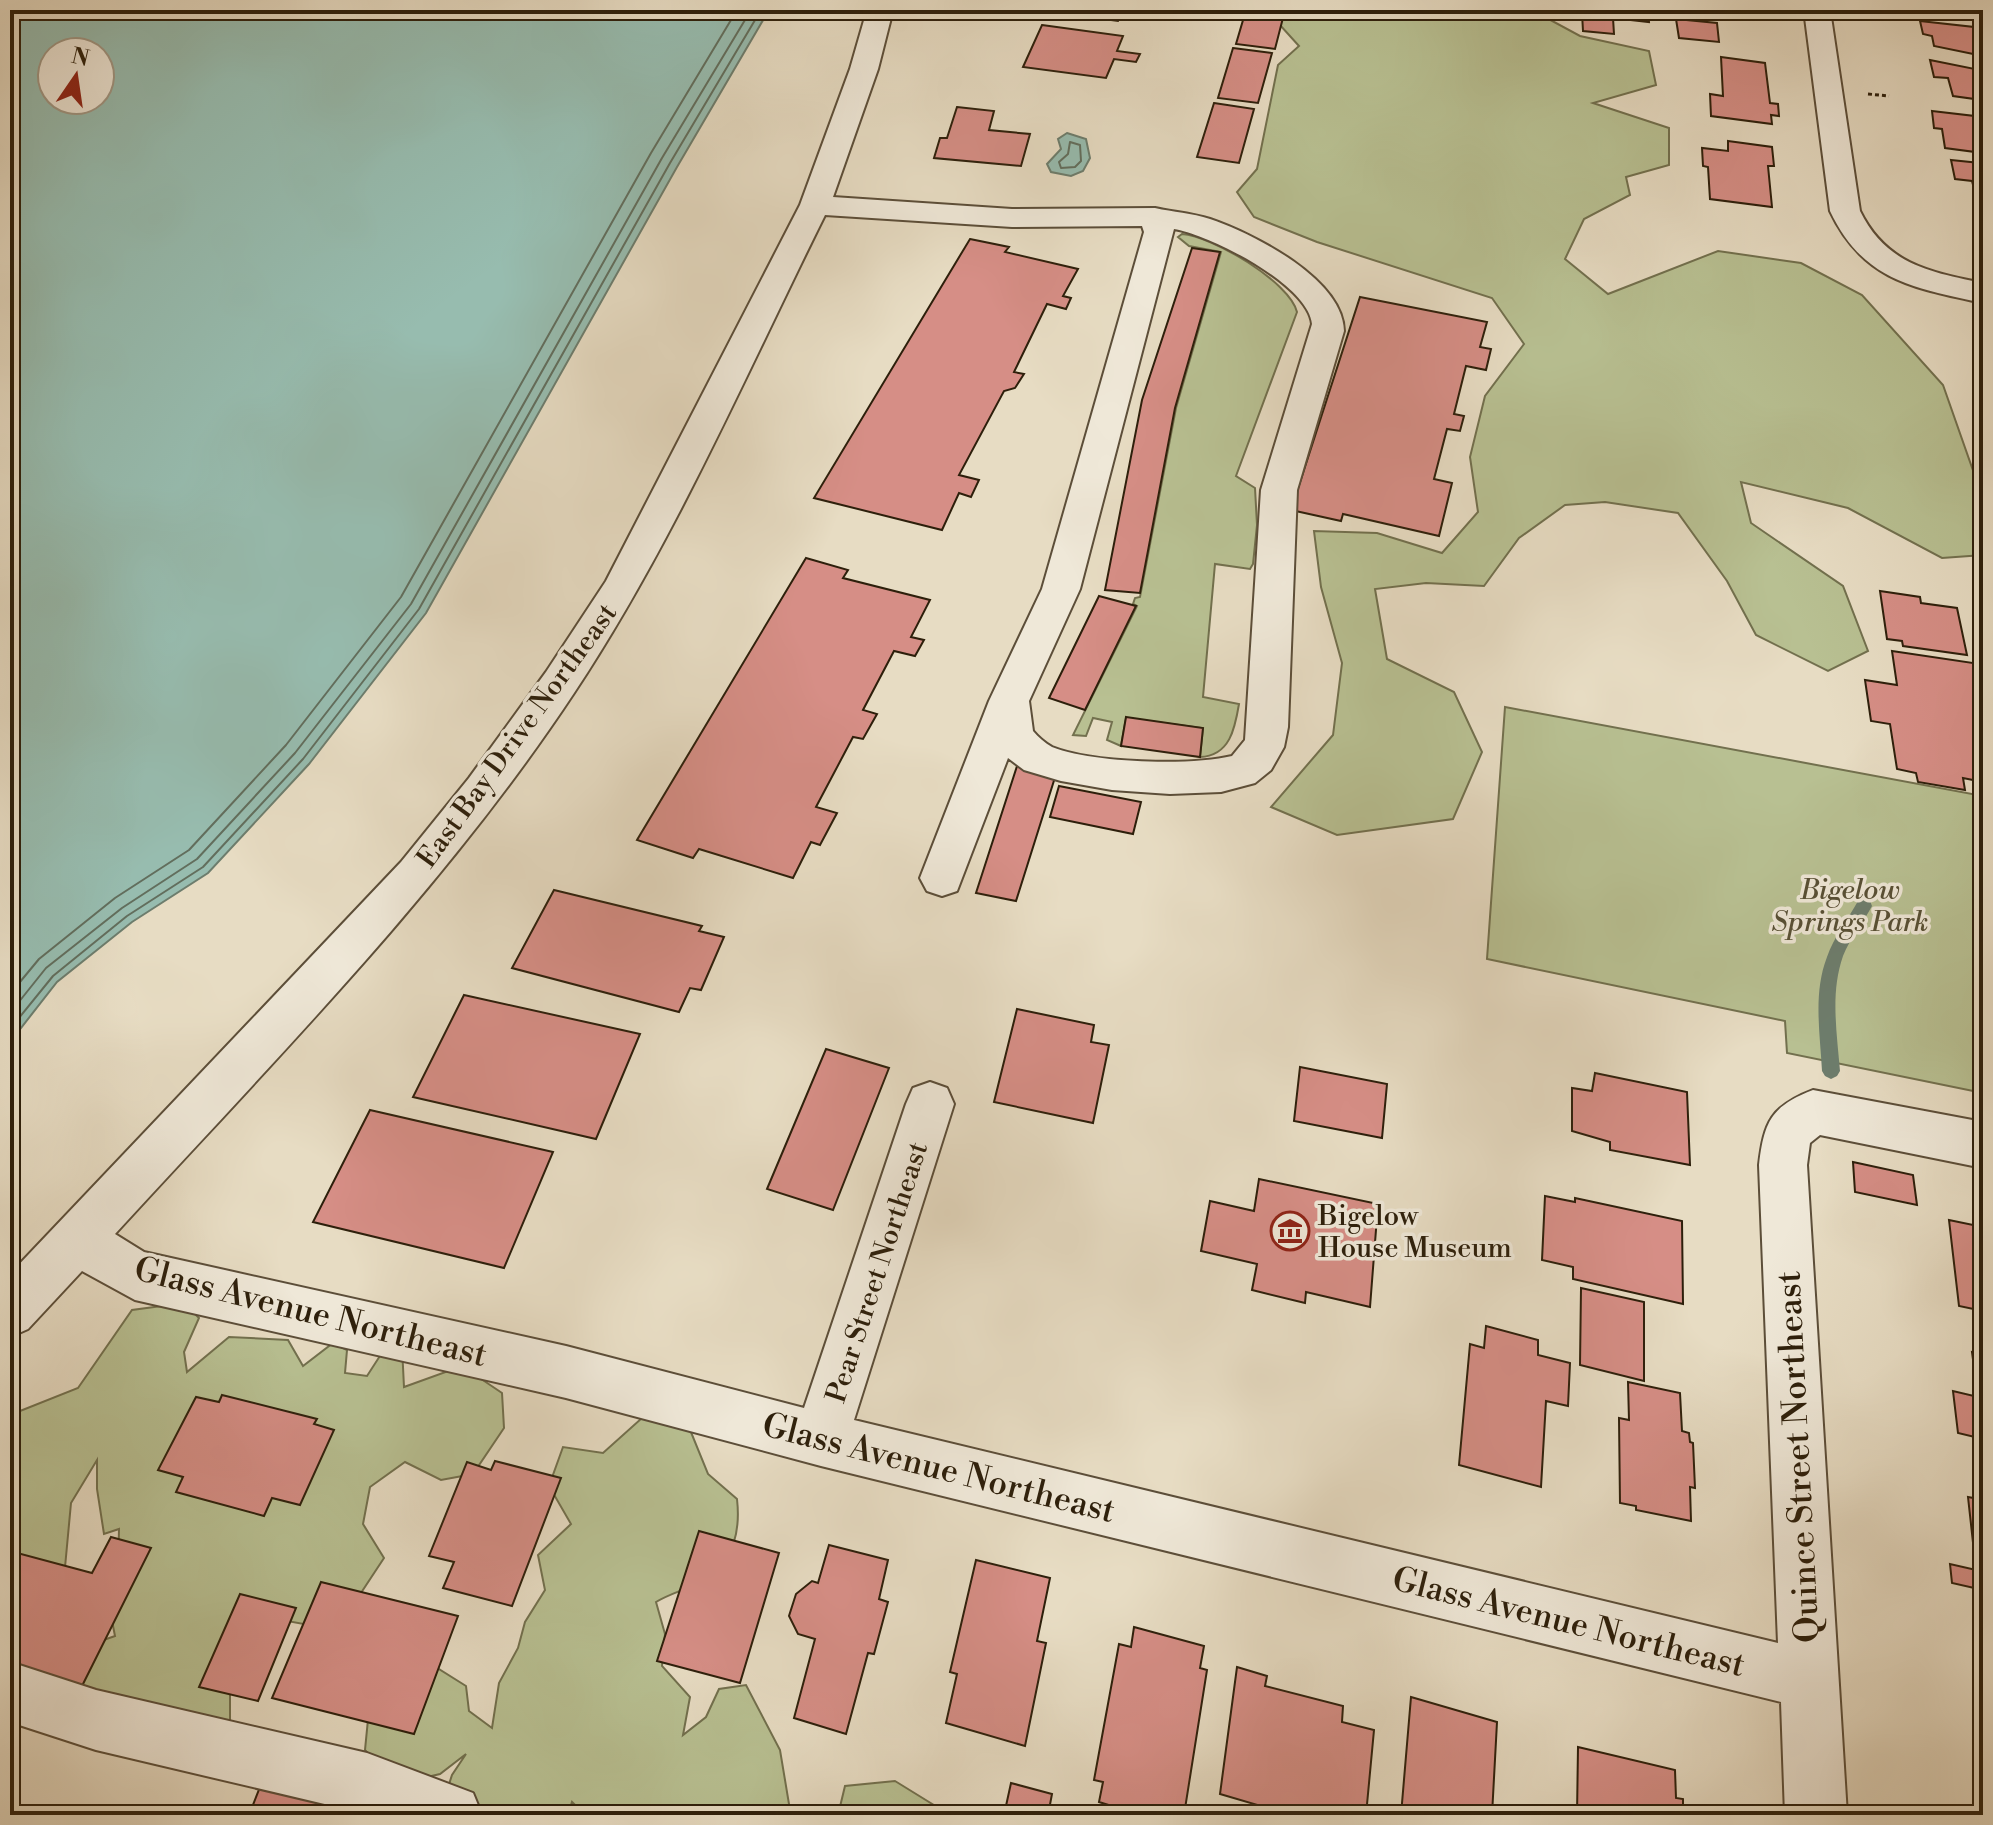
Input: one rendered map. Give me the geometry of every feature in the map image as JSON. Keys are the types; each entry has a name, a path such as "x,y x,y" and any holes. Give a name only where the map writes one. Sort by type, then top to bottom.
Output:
{"street":[{"name":"East Bay Drive Northeast","path":"10,1311 416,875 484,790 560,683 622,587 815,205 864,69 880,10"},
{"path":"1817,10 1845,211 1862,245 1877,259 1905,273 1983,293"},
{"path":"815,205 1042,219 1155,217 1197,225 1230,237 1262,255 1310,292 1326,313 1328,331 1279,490 1265,748 1243,771 1204,778 1145,776 1039,760 1013,738 1009,701"},
{"path":"942,878 1009,701 1061,589 1159,232 1155,217"},
{"name":"Pear Street Northeast","path":"821,1439 930,1104"},
{"name":"Quince Street Northeast","path":"1816,1815 1783,1165 1787,1132 1813,1112 1983,1145"},
{"name":"Glass Avenue Northeast","path":"78,1240 135,1275 566,1372 821,1439 1807,1679"},
{"path":"10,1692 96,1720 367,1783 451,1815"}],"path":[{"path":"1863,93 1889,96"}],"green space":[{"path":"1271,10 1532,10 1580,36 1649,51 1656,85 1593,103 1669,128 1669,165 1626,177 1630,195 1584,219 1565,259 1608,294 1718,251 1801,263 1862,295 1943,385 1983,499 1983,555 1942,558 1848,508 1741,482 1751,523 1843,586 1868,651 1828,671 1756,635 1727,581 1678,513 1605,502 1565,505 1519,538 1484,586 1426,583 1375,589 1387,659 1454,692 1482,752 1453,819 1337,835 1271,807 1333,735 1342,663 1321,587 1314,531 1377,533 1442,553 1478,512 1470,457 1485,396 1524,344 1492,298 1317,242 1254,217 1237,192 1257,169 1278,65 1299,46 1269,13"},
{"path":"1182,234 1212,243 1248,262 1280,287 1297,312 1236,476 1255,488 1257,525 1253,564 1250,569 1215,564 1203,697 1239,704 1224,746 1218,752 1200,757 1203,728 1126,718 1121,746 1107,740 1112,722 1093,718 1086,736 1073,735 1137,606 1133,604 1135,598 1140,597 1176,408 1221,252 1189,246 1178,237"},
{"name":"Bigelow Springs Park","path":"1505,707 1983,796 1983,1093 1787,1053 1785,1021 1487,959"},
{"path":"184,1303 199,1318 184,1352 187,1372 229,1337 288,1340 303,1366 333,1343 347,1350 345,1373 367,1376 387,1345 402,1347 404,1387 462,1366 502,1393 504,1428 473,1474 441,1480 405,1462 370,1487 363,1524 384,1558 351,1608 320,1627 271,1618 230,1676 230,1722 72,1700 92,1644 115,1636 108,1600 118,1573 119,1529 104,1534 97,1489 97,1460 71,1503 64,1578 10,1561 10,1415 78,1388 132,1310"},
{"path":"652,1409 684,1415 708,1474 737,1499 735,1537 726,1559 708,1577 656,1602 665,1634 662,1666 690,1697 683,1735 706,1717 719,1689 746,1685 780,1750 789,1804 782,1815 585,1815 572,1802 568,1815 439,1815 452,1775 466,1754 440,1774 410,1781 384,1773 365,1750 370,1699 426,1661 466,1686 469,1711 492,1728 499,1683 518,1648 525,1622 545,1590 538,1555 571,1524 549,1486 563,1447 603,1453"},
{"path":"895,1781 950,1815 838,1815 845,1786"}],"water":[{"path":"10,10 769,10 426,613 309,764 208,873 132,922 57,982 10,1042"},
{"path":"1067,133 1086,139 1090,158 1083,171 1071,176 1051,172 1047,164 1061,149 1058,139"}],"building":[{"path":"1035,10 1123,10 1118,21"},
{"path":"1246,10 1285,10 1275,49 1236,44"},
{"path":"1579,10 1648,10 1649,22 1613,18 1614,34 1583,31"},
{"path":"1676,19 1717,23 1719,42 1679,38"},
{"path":"1920,21 1983,28 1983,56 1934,46 1932,36 1923,34"},
{"path":"1042,25 1123,36 1117,51 1140,54 1136,62 1114,59 1106,78 1023,67"},
{"path":"1233,48 1272,53 1258,103 1218,98"},
{"path":"1721,57 1765,63 1770,103 1778,104 1779,116 1771,115 1772,124 1711,116 1710,94 1723,96"},
{"path":"1930,60 1975,69 1978,80 1983,81 1982,100 1953,96 1948,78 1934,77"},
{"path":"1214,103 1254,109 1239,163 1197,157"},
{"path":"957,107 994,111 989,130 1030,134 1021,166 934,158 940,138 947,138"},
{"path":"1932,111 1983,117 1983,153 1945,148 1942,129 1934,128"},
{"path":"1728,141 1772,147 1774,166 1768,166 1772,207 1710,199 1708,167 1703,166 1702,148 1728,151"},
{"path":"1951,160 1980,163 1983,168 1983,201 1977,200 1972,181 1955,179"},
{"path":"970,239 1009,247 1005,252 1078,269 1063,296 1071,298 1066,309 1047,304 1014,372 1024,374 1015,388 1004,391 959,475 979,480 971,497 959,493 942,530 814,498"},
{"path":"1192,248 1220,252 1175,408 1140,593 1105,590 1142,400"},
{"path":"1360,297 1487,322 1480,347 1491,349 1486,370 1466,366 1454,414 1464,416 1460,431 1447,429 1434,479 1452,483 1439,536 1343,514 1341,521 1291,510"},
{"path":"806,558 848,570 843,578 930,600 911,637 924,640 915,656 894,651 863,710 877,714 863,739 853,737 816,807 837,813 820,845 811,842 793,878 699,849 693,858 637,840"},
{"path":"1880,591 1920,597 1921,603 1957,608 1967,655 1903,646 1902,641 1887,639"},
{"path":"1099,596 1136,606 1085,710 1049,698"},
{"path":"1892,651 1980,664 1983,782 1963,778 1965,790 1918,782 1916,773 1897,769 1890,724 1871,721 1865,680 1897,685"},
{"path":"1126,717 1203,728 1200,757 1121,746"},
{"path":"1018,763 1057,771 1016,901 976,893"},
{"path":"1059,786 1141,802 1133,834 1050,817"},
{"path":"554,890 702,926 699,931 724,937 701,990 690,988 679,1012 512,968"},
{"path":"464,995 640,1034 596,1139 413,1097"},
{"path":"1017,1009 1094,1025 1091,1042 1109,1045 1093,1123 994,1102"},
{"path":"826,1049 889,1068 833,1210 767,1189"},
{"path":"1300,1067 1387,1084 1382,1138 1294,1121"},
{"path":"1595,1073 1687,1092 1690,1165 1610,1150 1610,1142 1572,1131 1572,1088 1592,1091"},
{"path":"370,1110 553,1152 504,1268 313,1222"},
{"path":"1853,1162 1913,1175 1917,1205 1855,1192"},
{"name":"Bigelow House Museum","path":"1259,1179 1378,1204 1370,1307 1306,1292 1305,1303 1252,1290 1257,1264 1201,1251 1210,1201 1254,1211"},
{"path":"1545,1196 1575,1202 1575,1198 1682,1221 1683,1304 1573,1279 1573,1267 1542,1260"},
{"path":"1949,1220 1983,1227 1983,1311 1959,1306"},
{"path":"1581,1288 1644,1302 1644,1381 1580,1365"},
{"path":"1486,1326 1538,1340 1538,1355 1570,1363 1568,1406 1546,1401 1541,1487 1459,1465 1470,1344 1484,1348"},
{"path":"1972,1352 1983,1354 1983,1439 1958,1433 1953,1391 1978,1397"},
{"path":"1628,1382 1680,1393 1682,1431 1689,1433 1690,1442 1693,1443 1695,1488 1690,1487 1691,1521 1636,1510 1636,1506 1620,1503 1619,1418 1629,1420"},
{"path":"222,1395 317,1419 314,1424 334,1430 300,1505 272,1498 264,1516 176,1492 183,1477 158,1470 196,1397 219,1402"},
{"path":"495,1461 561,1478 512,1606 443,1588 454,1562 429,1556 467,1462 491,1470"},
{"path":"1978,1490 1983,1492 1983,1590 1952,1583 1950,1564 1976,1570 1968,1497 1979,1499"},
{"path":"699,1531 779,1553 740,1683 657,1661"},
{"path":"111,1537 151,1548 82,1686 10,1665 10,1551 92,1573"},
{"path":"829,1545 888,1560 879,1599 888,1602 874,1654 868,1653 846,1734 794,1718 815,1639 798,1634 789,1616 796,1594 812,1581 818,1583"},
{"path":"976,1560 1050,1578 1037,1641 1046,1643 1025,1746 946,1723 957,1674 950,1672"},
{"path":"321,1582 458,1616 414,1734 272,1698"},
{"path":"240,1594 296,1608 258,1701 199,1687"},
{"path":"1134,1627 1204,1646 1200,1668 1207,1670 1184,1815 1128,1815 1128,1811 1099,1802 1103,1782 1094,1780 1119,1644 1131,1647"},
{"path":"1237,1667 1267,1676 1265,1686 1343,1706 1342,1722 1374,1730 1366,1815 1292,1815 1220,1794"},
{"path":"1411,1697 1497,1722 1492,1815 1401,1815"},
{"path":"1578,1747 1675,1770 1676,1798 1683,1799 1683,1815 1577,1815"},
{"path":"262,1782 397,1815 249,1815"},
{"path":"1011,1783 1052,1794 1048,1815 1004,1815"}],"waterway":[{"path":"1831,1071 1828,985 1835,956 1864,906"}],"place":[{"name":"Bigelow House Museum","path":"1290,1231"}]}
